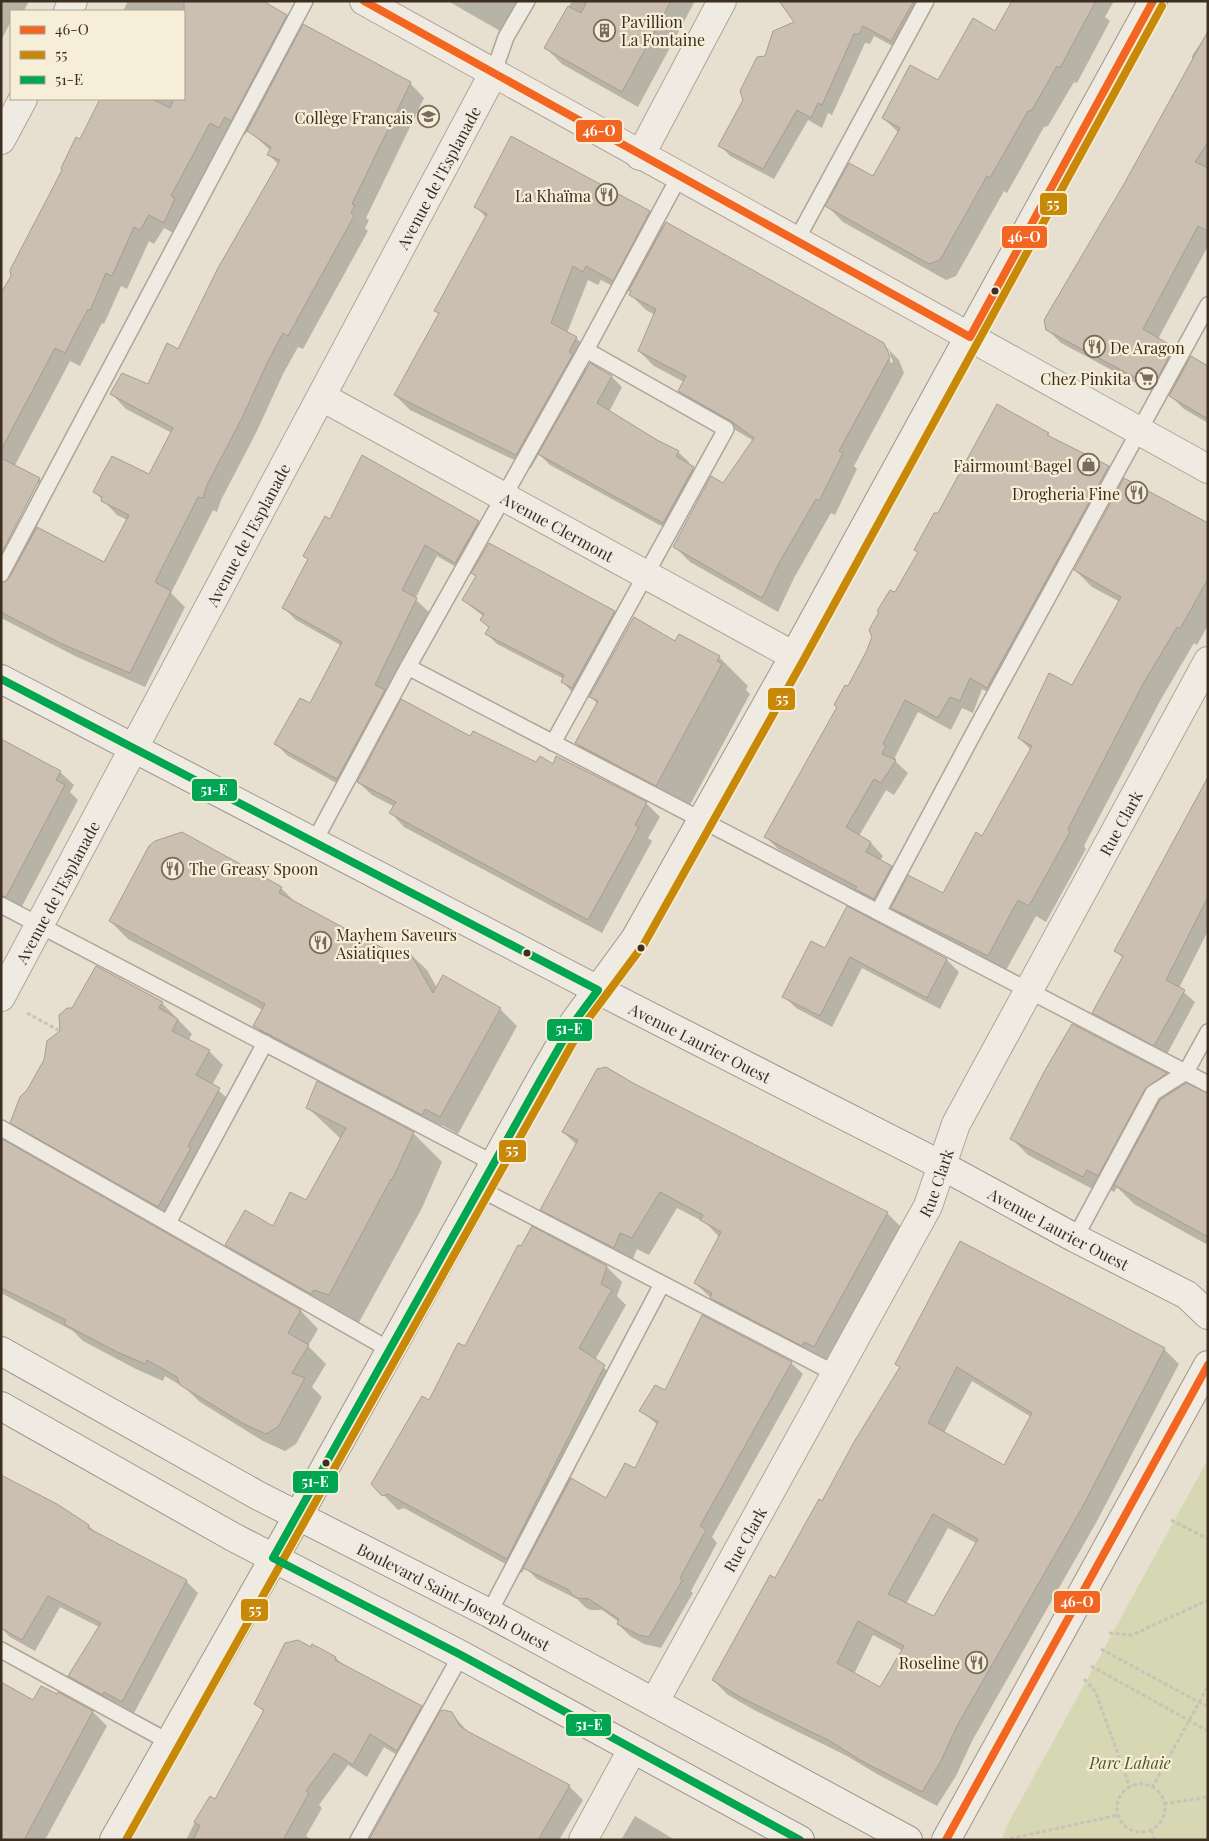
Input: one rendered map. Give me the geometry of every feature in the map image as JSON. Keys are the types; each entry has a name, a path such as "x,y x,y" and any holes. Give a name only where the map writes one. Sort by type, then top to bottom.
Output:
{"street":[{"path":"364,1 1208,470"},
{"path":"640,156 722,1"},
{"path":"114,1840 572,1025 635,939 794,656 1153,1"},
{"name":"Avenue de l'Esplanade","path":"1,997 41,926 493,74"},
{"path":"1,140 21,100"},
{"name":"Avenue Clermont","path":"322,397 646,573 794,656"},
{"name":"Rue Clark","path":"656,1701 928,1206 956,1124 1208,661"},
{"name":"Avenue Laurier Ouest","path":"1,679 598,990 941,1165 1075,1238 1187,1295 1208,1315"},
{"name":"Boulevard Saint-Joseph Ouest","path":"1,1351 257,1495 490,1613 656,1701 908,1840"},
{"path":"946,1840 1208,1366"},
{"path":"1,1406 274,1558 461,1655 800,1840"},
{"path":"583,1840 632,1750"}],"lane":[{"path":"1,574 306,1"},
{"path":"493,74 506,37 527,1"},
{"path":"796,241 926,1"},
{"path":"314,842 408,667 505,497 679,177"},
{"path":"878,912 1208,305"},
{"path":"552,743 726,429 586,350"},
{"path":"408,667 1208,1084"},
{"path":"1,904 495,1164"},
{"path":"1075,1238 1153,1093 1186,1072 1208,1032"},
{"path":"168,1223 265,1043"},
{"path":"1,1128 390,1350"},
{"path":"480,1189 836,1374"},
{"path":"490,1613 662,1284"},
{"path":"1,1650 169,1742"},
{"path":"358,1840 461,1655"}],"path":[{"path":"27,1013 122,1065"},
{"path":"1172,1520 1208,1539"},
{"path":"1109,1633 1132,1635 1208,1600"},
{"path":"1101,1649 1208,1707"},
{"path":"1091,1666 1208,1731"},
{"path":"1084,1679 1094,1691 1130,1787"},
{"path":"1152,1788 1208,1686"},
{"path":"1143,1785 1152,1788 1159,1794 1164,1804 1161,1820 1151,1830 1133,1831 1122,1823 1118,1815 1117,1806 1120,1797 1130,1787 1143,1785"},
{"path":"1164,1804 1208,1797"},
{"path":"1004,1840 1118,1815"},
{"path":"1151,1830 1155,1840"}],"green space":[{"name":"Parc Lahaie","path":"1208,1459 1208,1840 1001,1840 1010,1820"}],"building":[{"path":"184,1 263,1 287,15 231,121 225,117 219,128 210,123 171,196 175,198 164,223 149,215 140,230 134,227 112,276 106,273 90,311 88,309 65,353 55,348 1,450 1,293 11,276 10,270 62,170 61,168 76,137 80,139 100,100 154,100 170,108 174,100 185,100"},
{"name":"Pavillion La Fontaine","path":"587,1 671,1 622,92 544,48 568,6 581,13"},
{"path":"779,1 914,1 891,41 863,26 859,34 854,34 822,105 818,103 811,118 797,110 763,169 718,146 743,100 740,91 757,57 765,56 773,31 794,22"},
{"path":"1012,1 1096,1 1060,68 1057,66 1032,110 1028,111 990,178 987,176 940,260 929,264 825,206 849,163 873,176 900,128 882,118 910,65 938,80 973,18 995,31"},
{"path":"303,24 411,82 352,204 355,205 351,213 354,216 288,336 283,333 207,485 203,498 198,497 155,582 171,591 130,673 62,644 1,612 1,583 9,578 37,527 104,562 129,515 101,501 102,497 93,492 102,474 112,456 149,474 173,428 110,394 122,373 148,384 167,343 178,349 218,268 280,160 267,155 271,147 247,131"},
{"path":"1208,31 1208,142 1195,162 1208,168 1208,231 1198,226 1143,329 1174,347 1153,387 1046,330 1044,320 1124,184"},
{"path":"511,136 650,211 613,281 586,266 583,272 573,266 551,323 577,337 569,352 573,354 516,455 394,395 439,313 434,311 487,214 474,207"},
{"path":"666,222 884,343 890,357 839,451 843,453 819,501 816,499 779,563 762,598 673,547 711,476 723,483 754,438 731,421 678,391 686,376 638,351 656,309 629,295 631,291 629,290"},
{"path":"1191,356 1208,366 1208,419 1169,396"},
{"path":"590,363 612,376 597,403 657,440 679,451 676,456 694,467 663,523 538,454"},
{"path":"997,404 1049,433 1047,435 1109,466 987,688 970,678 960,701 950,697 938,718 905,700 883,744 886,746 882,754 896,760 881,783 874,779 846,827 871,842 866,852 892,866 874,899 855,889 857,887 764,837 837,707 834,705 845,685 848,686 866,652 872,637 869,630 879,612 877,611 890,590 895,592 918,552 914,550 934,513 938,513"},
{"path":"362,455 479,521 455,563 425,545 402,590 417,598 375,685 385,690 337,779 274,744 300,698 310,703 342,642 282,608 308,559 303,556 325,516 330,519"},
{"path":"1,458 40,478 1,554"},
{"path":"1124,478 1208,523 1208,579 1180,629 1177,627 1143,684 1068,829 1070,832 1029,906 1018,900 988,956 891,908 908,875 943,893 976,832 982,836 1032,746 1018,738 1049,673 1072,685 1121,597 1074,570"},
{"path":"489,543 615,611 572,688 561,682 564,675 485,634 489,627 480,620 484,614 462,600 476,576 471,573"},
{"path":"634,617 675,641 679,634 720,656 717,661 722,664 656,786 575,743 598,701 589,697"},
{"path":"401,699 470,736 473,731 536,762 540,756 553,764 556,756 647,802 635,825 639,827 588,920 389,813 396,802 357,782"},
{"path":"1,739 61,771 56,780 65,785 6,897 1,896"},
{"path":"1208,777 1208,897 1166,980 1185,990 1154,1046 1092,1013 1123,956 1114,951"},
{"path":"182,832 282,887 279,893 374,944 399,955 409,951 433,993 443,975 501,1008 440,1117 425,1109 422,1115 253,1026 265,1004 109,921 149,846 155,841"},
{"path":"847,906 947,959 927,998 850,957 820,1016 782,997 811,941 825,948"},
{"path":"96,966 163,1002 159,1008 178,1019 172,1031 210,1050 196,1075 220,1088 188,1146 191,1148 158,1207 10,1123 20,1097 27,1090 44,1060 47,1041 60,1031 59,1015 67,1008 72,1008"},
{"path":"1072,1024 1167,1073 1145,1089 1098,1176 1087,1170 1083,1177 1010,1139 1044,1072"},
{"path":"606,1067 633,1083 888,1212 814,1347 804,1342 802,1346 710,1298 712,1293 694,1283 721,1232 700,1220 703,1215 660,1192 632,1238 620,1233 614,1248 540,1210 578,1140 562,1132 597,1069"},
{"path":"317,1081 414,1132 392,1180 329,1295 314,1290 311,1294 225,1245 245,1210 273,1226 290,1192 306,1200 346,1128 306,1108"},
{"path":"1186,1083 1208,1093 1208,1237 1114,1185 1160,1100"},
{"path":"2,1139 301,1310 288,1333 309,1345 292,1373 305,1378 278,1427 266,1434 244,1424 180,1385 177,1377 147,1360 145,1364 117,1352 64,1324 66,1320 1,1288"},
{"path":"532,1226 607,1266 601,1284 612,1290 579,1348 605,1365 507,1559 388,1494 382,1496 371,1484 422,1396 429,1400 458,1343 465,1346 518,1245 521,1246"},
{"path":"960,1241 1165,1348 1083,1506 957,1726 941,1761 922,1792 860,1760 830,1741 740,1697 712,1680 770,1575 775,1578 819,1499 822,1501 854,1442 900,1367 895,1364","holes":["957,1367 1032,1413 1004,1465 928,1423","933,1514 978,1539 934,1616 888,1594","858,1621 904,1646 880,1687 837,1663"]},
{"path":"702,1315 792,1362 700,1526 706,1530 680,1578 682,1581 649,1637 639,1635 617,1624 619,1619 589,1599 577,1598 569,1590 523,1568 571,1478 606,1498 625,1463 635,1468 658,1422 639,1411 655,1385 665,1390"},
{"path":"1,1475 57,1504 89,1525 88,1528 187,1580 122,1702 104,1692 103,1695 68,1676 101,1623 48,1596 22,1640 1,1628"},
{"path":"298,1640 311,1647 312,1644 336,1657 335,1660 422,1706 397,1751 370,1734 353,1765 334,1753 306,1791 309,1793 283,1840 193,1840 200,1826 194,1822 210,1796 215,1799 264,1710 254,1704 285,1643"},
{"path":"1,1682 33,1700 41,1686 57,1694 58,1692 93,1711 24,1840 1,1840"},
{"path":"440,1711 452,1712 460,1726 469,1732 570,1785 538,1840 369,1840"}],"transit line":[{"name":"46-O","path":"364,1 970,337 1153,1"},
{"name":"55","path":"126,1840 580,1030 644,944 803,661 1162,6"},
{"name":"51-E","path":"1,679 598,990 572,1025 541,1079 273,1558 461,1655 800,1840"},
{"name":"46-O","path":"946,1840 1208,1365"}],"place":[{"name":"Pavillion La Fontaine","path":"605,30"},
{"name":"Collège Français","path":"429,117"},
{"name":"La Khaïma","path":"607,195"},
{"name":"De Aragon","path":"1094,347"},
{"name":"Chez Pinkita","path":"1147,378"},
{"name":"Fairmount Bagel","path":"1088,465"},
{"name":"Drogheria Fine","path":"1136,493"},
{"name":"The Greasy Spoon","path":"173,868"},
{"name":"Mayhem Saveurs Asiatiques","path":"320,943"},
{"name":"Roseline","path":"976,1662"}]}
